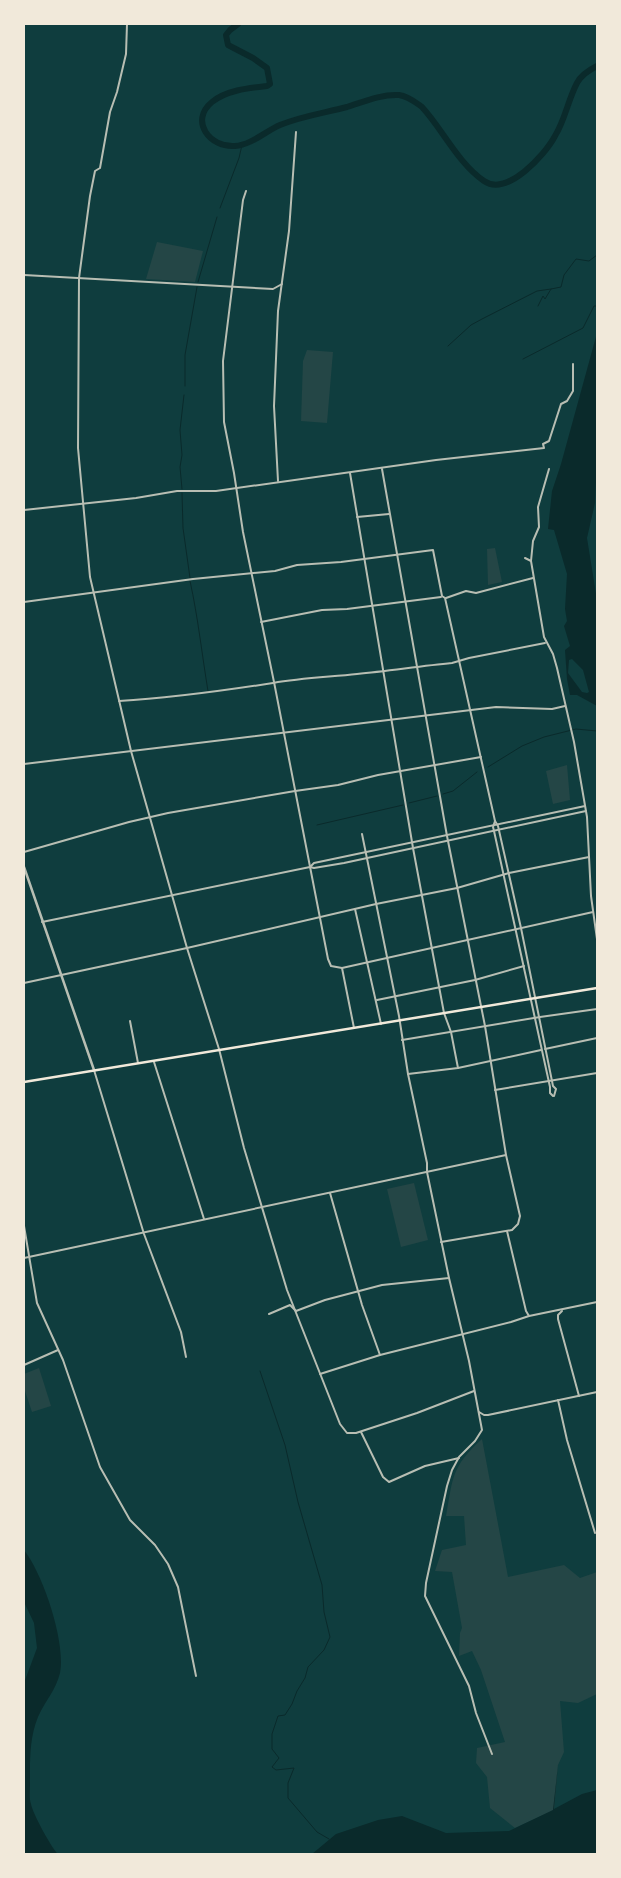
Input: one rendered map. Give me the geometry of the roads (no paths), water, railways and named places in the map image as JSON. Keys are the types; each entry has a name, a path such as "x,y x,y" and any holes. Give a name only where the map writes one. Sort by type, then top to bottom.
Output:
{"main road":[{"path":"24,1082 597,988"}],"street":[{"path":"127,24 126,54 110,112 100,168 96,172 90,196 79,278 78,438 82,503 88,565 104,642 172,896 219,1049 234,1113 287,1290 340,1424 348,1434 361,1432 474,1391"},
{"path":"278,481 274,406 278,311 289,231 296,132"},
{"path":"246,191 243,200 231,286 223,361 224,422 251,574 329,964 334,968 342,968 593,912"},
{"path":"24,275 273,289 282,284"},
{"path":"24,510 136,498 177,491 216,491 436,460 544,448 543,444 549,441 561,404 567,402 572,391 573,364"},
{"path":"382,469 434,766 485,1026 506,1155 520,1216 516,1227 506,1232 441,1242"},
{"path":"549,469 538,506 539,527 532,546 533,578 545,643 555,659 572,732 586,811 593,912 597,940"},
{"path":"350,473 412,843 444,1013 451,1032 458,1068"},
{"path":"357,517 389,514"},
{"path":"24,602 193,579 275,571 297,565 364,560 433,550 521,928 554,1081 556,1092 552,1096 493,827 495,822"},
{"path":"525,558 532,561"},
{"path":"261,622 320,610 444,597 466,591 476,593 533,578"},
{"path":"119,701 168,698 274,682 460,661 545,643"},
{"path":"24,764 283,731 504,706 552,709 565,706"},
{"path":"24,852 150,818 295,790 338,785 481,757"},
{"path":"310,867 314,863 498,826 585,806"},
{"path":"42,922 310,867 314,868 448,841 586,811"},
{"path":"362,834 400,1020 408,1074 427,1163 427,1172 448,1278 469,1361 482,1430 459,1457 452,1470 425,1592 430,1607 469,1686 476,1713 492,1754"},
{"path":"24,984 376,904 457,888 508,873 589,857"},
{"path":"24,867 94,1070 144,1234 181,1332 186,1357"},
{"path":"355,909 381,1024"},
{"path":"376,1000 475,980 524,966"},
{"path":"342,968 354,1028"},
{"path":"402,1040 597,1009"},
{"path":"130,1021 138,1063"},
{"path":"408,1074 458,1068 597,1038"},
{"path":"154,1060 204,1219"},
{"path":"495,1090 597,1073"},
{"path":"24,1258 144,1234 262,1206 506,1155"},
{"path":"330,1193 358,1291 380,1355"},
{"path":"24,1226 36,1300 72,1385 89,1439 103,1473 130,1520 145,1533 168,1564 178,1587 196,1676"},
{"path":"506,1232 526,1311 529,1316"},
{"path":"296,1311 325,1300 382,1285 448,1278"},
{"path":"579,1396 558,1319 559,1312 597,1302"},
{"path":"269,1314 290,1305 296,1311"},
{"path":"320,1374 380,1355 553,1310 564,1310"},
{"path":"24,1365 58,1350"},
{"path":"479,1412 488,1415 597,1392"},
{"path":"558,1400 567,1440 594,1534"},
{"path":"361,1432 383,1477 389,1482 425,1466 459,1457"}],"waterway":[{"path":"238,24 226,35 228,45 253,58 267,68 270,84 238,90 224,95 205,109 202,117 205,132 218,143 235,146 241,145 280,125 297,119 379,97 399,95 408,98 422,107 466,165 484,181 493,184 514,179 543,153 558,130 579,80 597,66"},
{"path":"220,208 242,145"},
{"path":"198,282 217,217"},
{"path":"538,306 543,296 545,299 551,289 561,287 564,275 576,259 589,261 597,255"},
{"path":"185,386 185,355 197,287"},
{"path":"448,346 471,325 537,291 551,289"},
{"path":"523,359 583,328 594,306 597,306"},
{"path":"182,489 180,430 184,395"},
{"path":"182,493 183,528 190,578"},
{"path":"190,581 208,691"},
{"path":"488,767 522,746 544,737 576,729 597,731"},
{"path":"443,794 453,791 477,772"},
{"path":"409,803 437,796"},
{"path":"317,825 403,805"},
{"path":"260,1371 285,1445 298,1502 322,1585 324,1612 330,1637 324,1650 308,1667 305,1678 285,1715 278,1716 272,1734 272,1749 279,1758 272,1767 276,1770 294,1768 288,1783 288,1798 317,1832 329,1839"}]}
